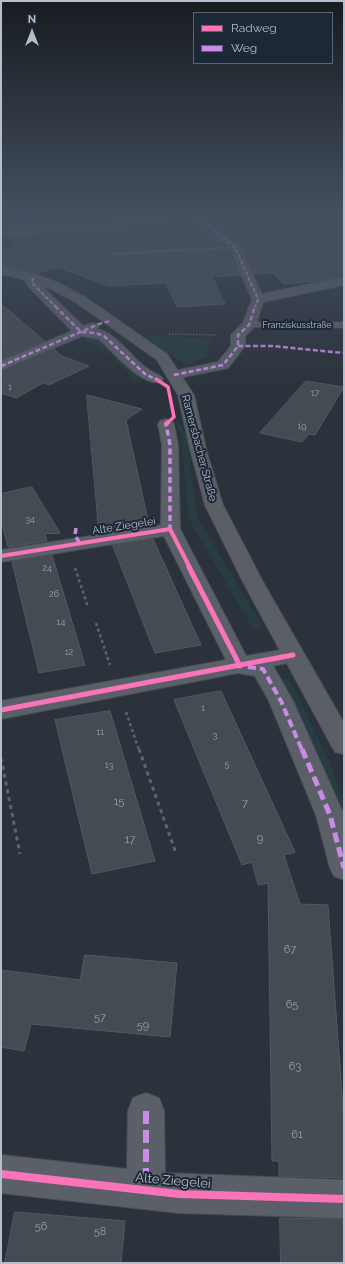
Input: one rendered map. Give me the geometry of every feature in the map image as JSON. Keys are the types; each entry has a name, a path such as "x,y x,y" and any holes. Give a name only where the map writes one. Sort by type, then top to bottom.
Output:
{"main road":[{"name":"Ramersbacher Straße","path":"17,274 55,286 81,300 162,357 165,377 186,395 199,453 214,505 253,582 344,745"}],"street":[{"path":"247,274 258,300 344,281"},
{"path":"33,278 32,283 81,332 104,336 145,374 165,377"},
{"name":"Franziskusstraße","path":"165,377 222,365 238,346 238,335 249,325 258,300"},
{"path":"1,366 110,321"},
{"name":"Alte Ziegelei","path":"166,424 170,445 170,529 240,666"},
{"name":"Alte Ziegelei","path":"1,556 75,539 170,529"},
{"path":"1,710 293,655"},
{"path":"240,666 263,669 281,701 330,815 344,868"},
{"name":"Alte Ziegelei","path":"146,1112 146,1190"},
{"name":"Alte Ziegelei","path":"1,1174 179,1194 344,1199"}],"lane":[{"name":"Franziskusstraße","path":"249,325 344,325"}],"path":[{"path":"132,336 142,334 238,335"},
{"path":"75,539 88,607"},
{"path":"96,623 176,853"},
{"path":"1,758 20,854"}],"green space":[{"path":"97,335 127,361 142,382 132,382 129,373 109,351 83,339"},
{"path":"146,336 214,339 204,354 210,355 188,366 168,354"},
{"path":"178,421 187,437 197,517 263,627 253,629 188,518 182,438 174,422"},
{"path":"289,678 329,761 344,800 344,828 279,680"}],"building":[{"path":"77,274 240,275 212,277 225,304 177,307 166,283 109,286"},
{"path":"274,274 344,274 344,276 317,281 284,284"},
{"path":"1,304 45,341 1,359"},
{"path":"54,349 62,356 89,366 49,385 43,383 16,398 1,393 1,371"},
{"path":"306,381 344,387 315,435 309,434 302,442 260,433"},
{"path":"87,395 142,409 126,420 149,525 108,532 107,529 99,530"},
{"path":"32,487 60,533 45,534 47,541 8,547 1,519 1,494"},
{"path":"153,539 201,645 155,653 113,546"},
{"path":"52,555 85,665 39,673 12,562"},
{"path":"221,691 295,852 284,855 300,904 328,905 344,1121 344,1178 279,1176 279,1161 272,1161 268,883 258,885 252,862 242,865 174,700"},
{"path":"110,711 155,861 92,874 55,720"},
{"path":"85,955 177,963 170,1037 31,1024 24,1051 1,1047 1,970 80,980"},
{"path":"15,1212 125,1221 121,1263 5,1263"},
{"path":"280,1218 344,1219 344,1263 281,1263"}],"marked path":[{"path":"174,375 223,365 238,346 238,335 249,325 258,299 247,274"},
{"path":"33,278 32,283 81,332 96,333 104,336 145,374 159,381"},
{"path":"1,366 99,324 110,321"},
{"path":"238,346 273,346 344,353"},
{"path":"169,422 166,424 170,445 170,529"},
{"path":"76,528 75,535 80,544"},
{"path":"248,667 263,669 281,701 330,815 344,868"},
{"path":"146,1111 146,1190"}],"cycle path":[{"path":"156,379 168,387 174,417 166,424"},
{"path":"1,556 170,529 240,666"},
{"path":"1,710 293,655"},
{"path":"1,1174 179,1194 344,1199"}]}
